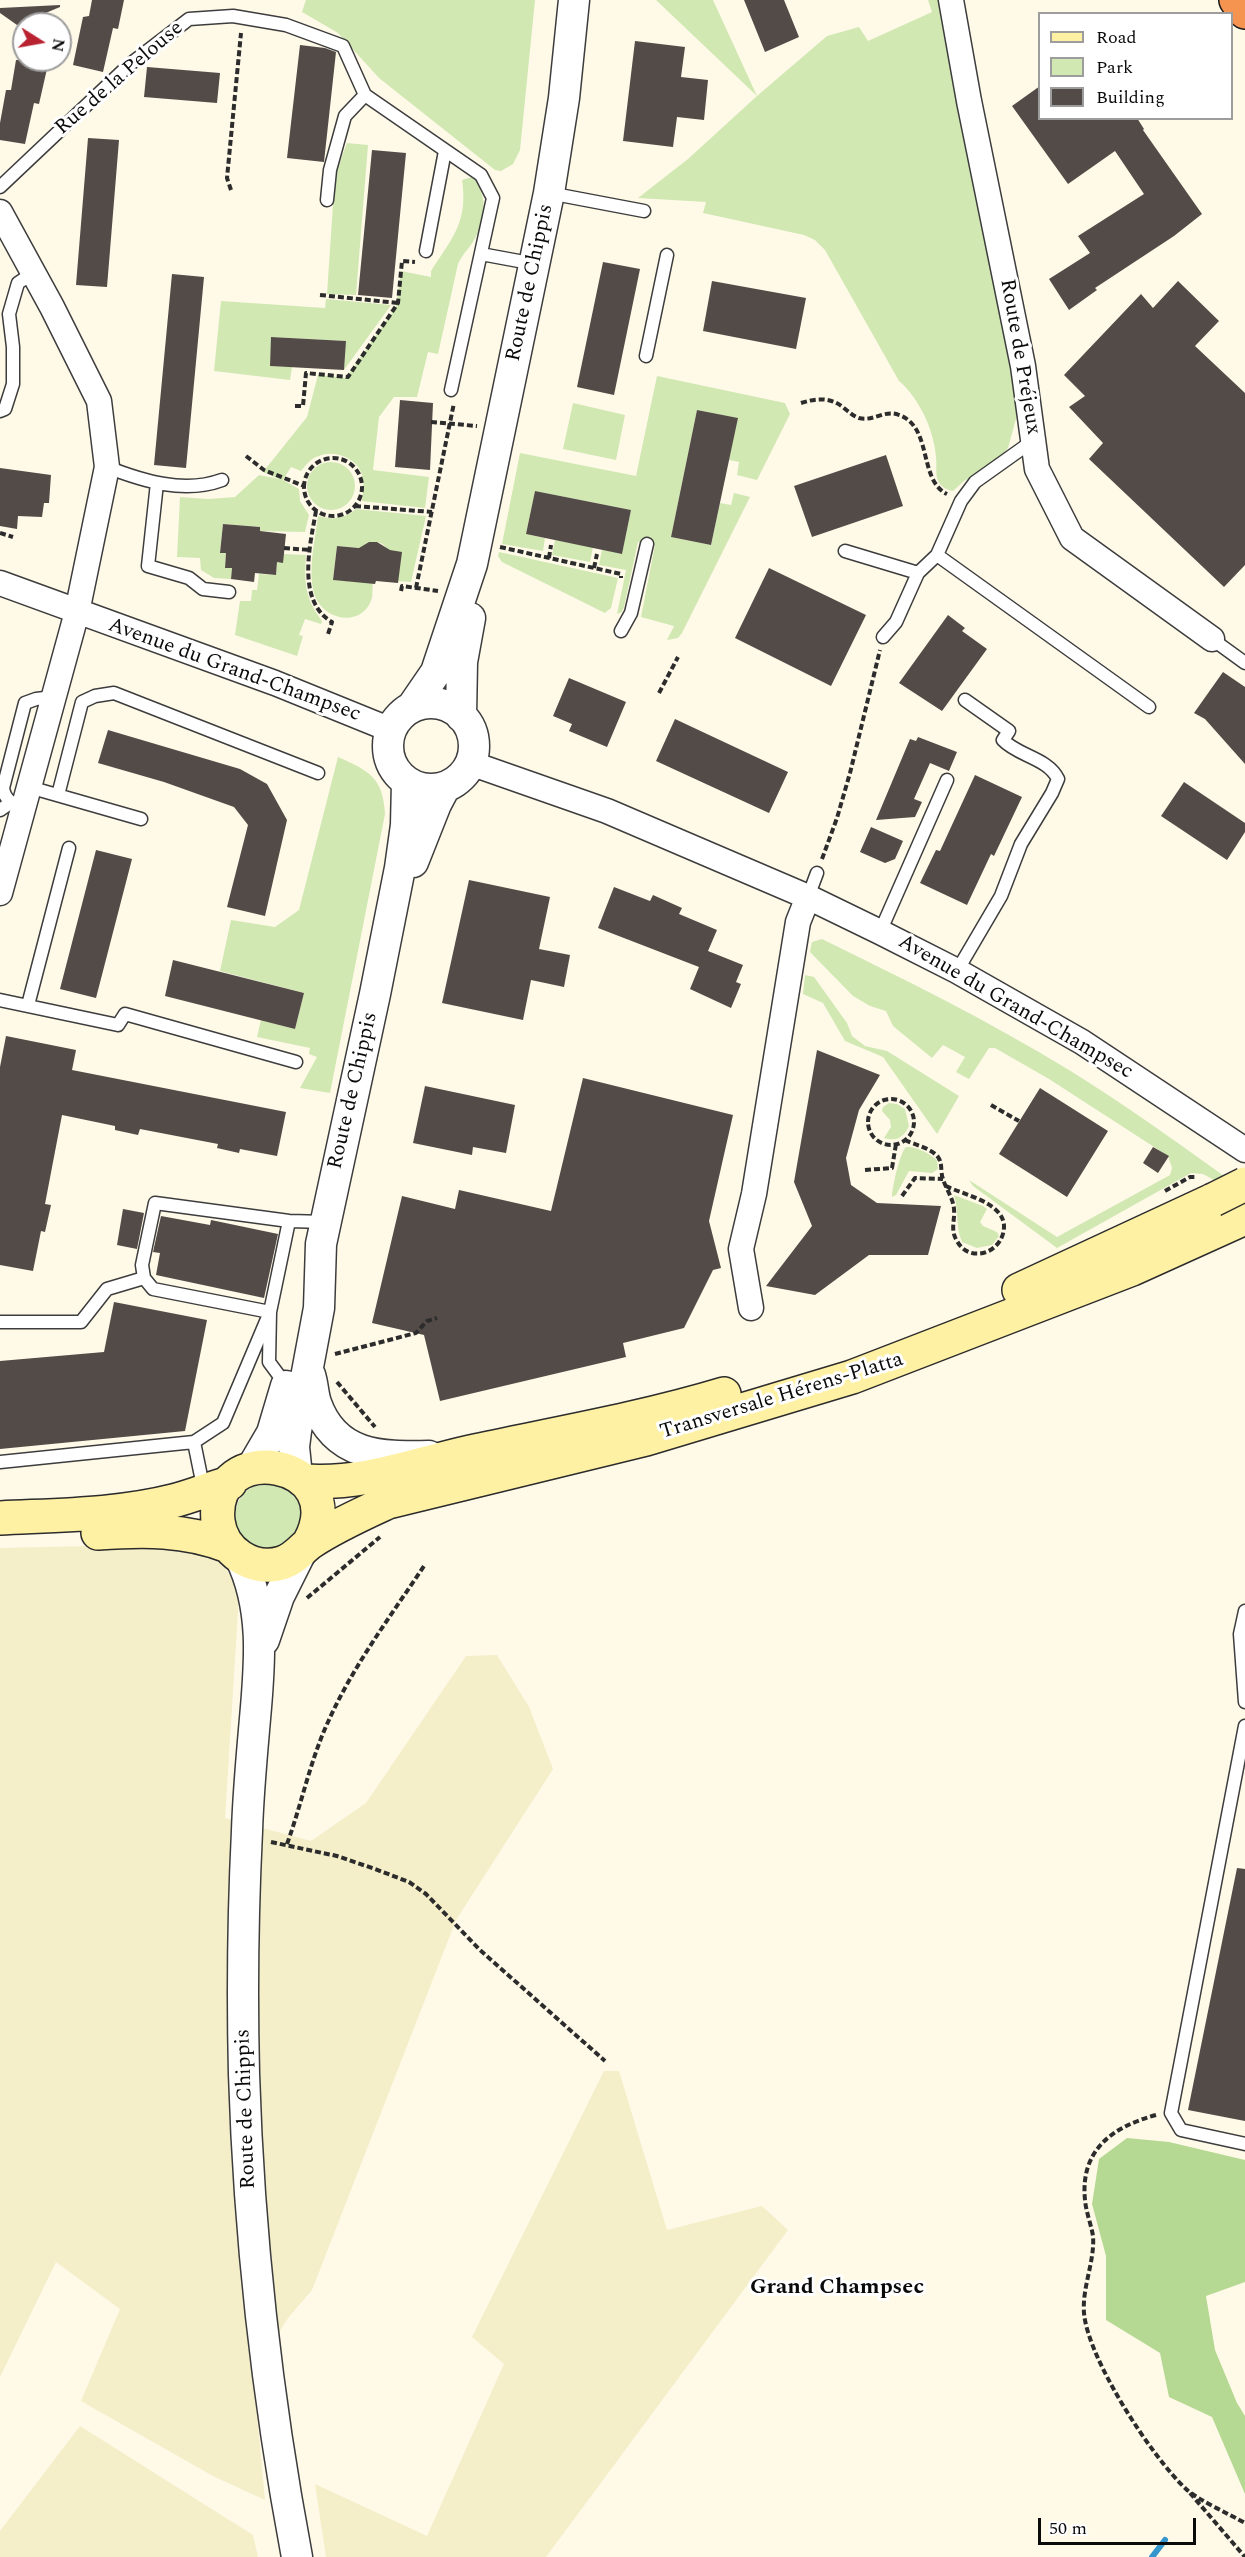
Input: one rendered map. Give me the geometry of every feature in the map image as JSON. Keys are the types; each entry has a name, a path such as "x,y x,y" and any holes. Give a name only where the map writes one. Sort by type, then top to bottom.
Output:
{"highway":[{"path":"1236,0 1245,12"}],"main road":[{"name":"Transversale Hérens-Platta","path":"301,1478 334,1483 378,1477 453,1456 708,1399 910,1335 1026,1287 1245,1184"},
{"name":"Transversale Hérens-Platta","path":"305,1548 350,1520 388,1502 646,1439 852,1377 1132,1269 1243,1219"},
{"path":"0,1518 78,1514 144,1507 174,1501 275,1466 301,1478 313,1495 317,1512 316,1528 305,1548 288,1561 271,1565 253,1563 234,1551 175,1532 141,1530 0,1540"},
{"path":"228,1481 218,1516 221,1532 234,1551"}],"street":[{"name":"Route de Chippis","path":"412,707 436,672 472,564 549,193 564,98 574,0"},
{"name":"Route de Préjeux","path":"951,0 969,101 1023,366 1037,469 1072,538 1212,639"},
{"path":"0,212 99,401 107,467 77,612 54,697 16,802 0,893"},
{"name":"Route de Chippis","path":"461,716 462,662 471,612 472,564"},
{"name":"Avenue du Grand-Champsec","path":"0,584 275,683 391,730"},
{"path":"425,704 438,704 451,708 461,716 467,723 473,739 470,763 458,780 445,787 424,789 406,782 395,770 389,757 388,743 396,721 412,707 425,704"},
{"name":"Avenue du Grand-Champsec","path":"470,763 607,811 808,897 957,970 1082,1042 1245,1150"},
{"name":"Route de Chippis","path":"301,1478 294,1447 296,1431 313,1371 323,1233 387,939 406,825 406,782"},
{"name":"Route de Chippis","path":"387,939 428,823 445,787"},
{"path":"751,1308 741,1249 754,1194 798,922 808,897"},
{"name":"Route de Chippis","path":"228,1481 274,1427 313,1371"},
{"path":"313,1371 321,1415 337,1437 350,1446 364,1453 386,1456 453,1456"},
{"name":"Route de Chippis","path":"260,1658 279,1596 305,1548"},
{"name":"Route de Chippis","path":"234,1551 253,1589 260,1658 246,1841 243,1974 244,2074 251,2201 273,2413 297,2557"}],"lane":[{"name":"Rue de la Pelouse","path":"0,186 129,65 189,19 243,17 286,25 343,46 365,95"},
{"path":"327,200 330,170 345,116 365,95 481,175 493,198 451,390"},
{"path":"426,251 445,151"},
{"path":"549,193 644,212"},
{"path":"481,254 535,264"},
{"path":"646,356 668,255"},
{"path":"0,411 4,409 13,384 13,347 9,314 18,283 33,273"},
{"path":"884,637 896,622 918,573 936,555 961,501 975,482 1034,440"},
{"path":"107,467 144,481 181,486 210,484 222,480"},
{"path":"156,483 148,566 189,578 203,589 229,592"},
{"path":"621,631 631,613 647,544"},
{"path":"845,551 918,573"},
{"path":"936,555 1149,707"},
{"path":"1212,639 1245,663"},
{"path":"58,795 82,702 95,696 114,693 318,773"},
{"path":"957,970 1001,896 1022,844 1058,779 1053,770 1009,746 1003,740 1009,731 966,700"},
{"path":"880,932 947,780"},
{"path":"16,802 58,795 141,819"},
{"path":"28,1005 69,848"},
{"path":"808,897 817,873"},
{"path":"0,1000 118,1025 125,1014 296,1062"},
{"path":"270,1312 153,1289 144,1278 142,1265 155,1203 289,1221 323,1233"},
{"path":"289,1221 270,1312 269,1362 313,1371"},
{"path":"0,1322 81,1322 107,1289 144,1278"},
{"path":"0,1462 194,1442 223,1423 270,1312"},
{"path":"194,1442 228,1481"},
{"path":"1245,1611 1240,1634 1245,1702"},
{"path":"1245,1726 1171,2113 1181,2130 1245,2144"}],"path":[{"path":"231,190 227,178 243,17"},
{"path":"295,406 303,406 306,373 348,377 398,303 402,261 417,263 426,251"},
{"path":"320,295 398,303"},
{"path":"416,588 456,394 451,390"},
{"path":"801,403 814,399 834,401 861,418 870,419 890,413 903,417 917,428 935,484 941,491 961,501"},
{"path":"431,422 481,427"},
{"path":"246,456 264,470 304,486"},
{"path":"327,459 345,461 358,474 361,492 354,506 344,514 334,516 316,511 309,504 304,486 306,476 318,462 327,459"},
{"path":"354,506 432,512"},
{"path":"316,511 310,550 309,583 313,601 323,615 332,622 328,634"},
{"path":"0,533 13,537"},
{"path":"549,558 551,544"},
{"path":"497,546 621,574 620,583"},
{"path":"284,548 310,550"},
{"path":"594,568 597,554"},
{"path":"401,591 402,586 445,592"},
{"path":"817,873 840,807 884,637"},
{"path":"659,693 678,657"},
{"path":"895,1099 908,1107 914,1120 913,1128 905,1140 896,1144 883,1144 877,1140 868,1127 870,1112 881,1101 895,1099"},
{"path":"991,1105 1019,1121"},
{"path":"905,1140 936,1155 942,1163 943,1179 954,1212 953,1231 961,1248 976,1254 993,1250 1003,1236 1003,1219 999,1212 992,1205 946,1186"},
{"path":"865,1170 892,1168 896,1144"},
{"path":"902,1196 909,1183 915,1178 943,1179"},
{"path":"380,1433 313,1371 416,1333 427,1320 436,1318"},
{"path":"300,1604 388,1530"},
{"path":"286,1844 297,1817 304,1784 327,1724 353,1670 424,1566"},
{"path":"246,1841 286,1844 337,1856 409,1882 426,1893 503,1971 604,2061"},
{"path":"1171,2113 1140,2120 1121,2128 1099,2145 1091,2159 1085,2176 1084,2200 1093,2235 1093,2253 1084,2310 1087,2330 1092,2346 1145,2440 1245,2557"},
{"path":"1187,2490 1245,2523"},
{"path":"1237,2548 1239,2557"}],"shaded area":[{"path":"133,1545 184,1548 222,1559 239,1595 225,1818 311,1841 366,1803 466,1656 497,1655 529,1707 553,1769 456,1920 312,2290 288,2318 253,2373 265,2500 213,2476 81,2401 120,2309 56,2262 0,2377 0,1548"},
{"path":"604,2071 619,2071 667,2230 762,2206 788,2230 546,2557 326,2557 315,2484 427,2536 504,2364 472,2337"},
{"path":"80,2426 253,2535 258,2557 0,2557 0,2531"}],"green space":[{"path":"306,0 535,0 520,150 513,164 501,171 495,170 379,78 338,33 302,12"},
{"path":"656,0 713,0 757,96"},
{"path":"928,0 939,0 1018,383 1017,415 1008,448 996,462 964,481 953,491 944,488 938,481 935,447 929,426 919,405 899,381 825,250 815,240 804,235 703,213 706,202 638,198 688,159 827,36 859,27 868,41 932,12"},
{"path":"347,143 368,145 356,295 327,294 335,175"},
{"path":"475,176 483,200 482,224 458,264 438,354 428,352 417,397 394,397 379,417 373,470 429,477 425,508 362,501 363,479 358,467 343,456 325,454 311,460 301,471 291,467 283,480 299,489 300,501 309,515 305,532 260,531 260,527 223,524 220,552 226,553 225,567 232,568 231,579 214,578 201,570 200,558 177,557 180,497 208,499 235,497 259,475 279,479 263,472 307,417 318,375 346,378 396,307 401,271 431,277 431,271 452,238 461,218 462,180"},
{"path":"326,299 391,305 344,370 345,341 272,337 270,366 292,367 290,380 214,371 221,301 325,308"},
{"path":"657,376 785,403 790,414 757,480 737,475 739,462 729,460 737,418 697,410 671,537 711,545 720,503 731,505 734,493 750,497 682,633 678,638 667,640 674,626 641,617 655,545 638,542 624,607 622,612 617,614 626,570 599,565 602,550 622,553 631,510 535,491 526,534 545,538 543,551 502,544 520,453 636,476"},
{"path":"573,403 625,415 616,460 563,449"},
{"path":"326,462 336,462 348,469 355,481 355,491 348,503 336,510 326,510 311,499 307,491 307,481 318,466"},
{"path":"356,509 426,516 411,582 398,581 388,550 377,542 361,548 337,546 333,580 373,583 372,598 367,608 361,614 344,618 326,611 315,596 312,556 318,516 338,518"},
{"path":"555,540 593,547 590,562 552,555"},
{"path":"499,552 618,578 611,608 605,613 502,562 498,556"},
{"path":"284,554 306,555 307,590 312,605 322,621 321,624 305,619 299,635 303,636 297,656 235,635 240,601 251,601 252,590 257,590 259,574 276,575 277,562"},
{"path":"338,757 366,771 377,783 384,802 385,814 330,1093 300,1088 317,1057 309,1054 310,1048 257,1037 261,1020 295,1029 304,993 220,971 231,920 275,927 299,910"},
{"path":"822,939 947,1002 1039,1052 1128,1108 1224,1176 1214,1180 1203,1174 1191,1173 1057,1248 973,1186 969,1180 1057,1237 1170,1175 1172,1168 1168,1156 1049,1079 995,1048 989,1048 969,1079 956,1072 965,1057 943,1045 932,1058 893,1026 886,1011 870,1006 853,996 810,952 812,942"},
{"path":"805,975 814,977 847,1023 852,1036 865,1046 887,1051 959,1096 937,1134 883,1057 845,1041 823,1003 803,994"},
{"path":"889,1103 897,1104 905,1109 909,1126 902,1136 896,1139 884,1138 891,1127 890,1120 882,1111 883,1107"},
{"path":"906,1147 918,1149 930,1155 937,1160 938,1169 932,1173 909,1171 896,1195 892,1197 899,1163"},
{"path":"954,1195 987,1209 980,1222 983,1226 997,1232 999,1236 992,1245 977,1248 962,1242 958,1230"},
{"path":"268,1483 281,1486 291,1493 298,1503 301,1516 298,1529 291,1539 281,1546 268,1549 255,1546 245,1539 238,1529 235,1516 238,1503 245,1493 255,1486"},
{"path":"1127,2138 1169,2142 1245,2160 1245,2282 1206,2296 1215,2350 1237,2403 1245,2416 1245,2494 1212,2417 1169,2397 1160,2353 1106,2320 1106,2256 1092,2204 1099,2159"}],"building":[{"path":"92,0 124,0 118,29 113,28 103,72 73,65 83,17 89,16"},
{"path":"744,0 784,0 799,37 765,52"},
{"path":"60,5 48,12 12,12 12,21 0,13 0,8"},
{"path":"635,41 685,47 681,77 708,80 704,120 677,117 673,147 623,141"},
{"path":"300,45 325,48 336,52 324,162 287,158"},
{"path":"147,67 220,73 217,103 144,97"},
{"path":"14,72 46,72 39,104 34,103 25,144 0,140 0,123 6,90 11,90"},
{"path":"1038,87 1038,120 1138,120 1202,214 1174,236 1095,288 1097,290 1069,310 1049,279 1090,253 1078,236 1144,194 1115,151 1068,184 1012,106"},
{"path":"88,138 119,140 107,287 76,285"},
{"path":"372,150 406,153 392,298 358,295"},
{"path":"603,262 640,269 614,395 577,387"},
{"path":"172,274 204,277 186,468 154,465"},
{"path":"712,281 806,298 796,349 703,331"},
{"path":"1178,281 1219,321 1195,346 1245,393 1245,565 1224,587 1089,459 1103,443 1069,407 1085,396 1064,375 1141,294 1153,308"},
{"path":"271,337 346,341 344,370 270,366"},
{"path":"400,400 433,403 430,470 395,467"},
{"path":"697,410 738,418 711,545 671,537"},
{"path":"886,455 903,506 812,537 794,486"},
{"path":"0,468 51,475 49,503 44,503 42,517 18,516 17,529 0,526"},
{"path":"535,491 631,510 622,554 526,534"},
{"path":"223,524 260,527 260,531 286,534 283,563 277,562 276,575 255,573 254,582 231,579 232,568 225,568 226,553 220,553"},
{"path":"369,542 377,542 390,550 402,552 398,583 376,581 375,584 333,580 337,546 359,548"},
{"path":"769,568 866,615 831,686 735,638"},
{"path":"948,615 965,628 962,631 987,649 942,711 899,683"},
{"path":"1223,672 1245,687 1245,764 1205,719 1194,713"},
{"path":"569,678 626,702 607,747 569,731 572,724 553,716"},
{"path":"675,719 788,772 769,813 656,761"},
{"path":"108,730 240,769 267,784 287,820 265,916 227,907 248,825 234,807 164,782 98,763"},
{"path":"918,737 957,752 949,771 930,763 914,799 922,802 915,817 876,820 910,739 916,741"},
{"path":"975,775 1022,797 994,856 991,854 967,905 920,883 936,850 940,851"},
{"path":"1184,782 1245,823 1245,832 1227,860 1161,816"},
{"path":"871,827 903,841 895,859 885,863 860,852"},
{"path":"96,850 132,859 96,998 60,989"},
{"path":"469,880 550,897 539,949 570,955 564,987 531,980 523,1020 442,1003"},
{"path":"614,887 650,901 653,895 682,908 679,914 717,930 708,951 743,965 736,982 741,984 731,1008 690,989 699,967 598,928"},
{"path":"173,960 304,993 295,1029 165,996"},
{"path":"6,1036 76,1050 72,1070 286,1112 277,1156 240,1149 239,1153 217,1148 218,1144 140,1129 138,1135 115,1130 115,1126 62,1115 45,1204 51,1205 45,1232 41,1231 33,1271 0,1265 0,1067"},
{"path":"817,1050 880,1075 859,1110 846,1158 851,1185 877,1203 941,1206 928,1255 869,1255 815,1295 766,1286 812,1226 794,1182"},
{"path":"583,1078 733,1115 709,1221 721,1268 713,1270 684,1328 623,1343 626,1357 440,1401 424,1335 372,1323 402,1196 455,1209 459,1190 551,1211"},
{"path":"425,1086 515,1105 506,1153 473,1147 472,1155 413,1143"},
{"path":"1040,1088 1108,1131 1067,1197 999,1154"},
{"path":"1153,1147 1169,1156 1158,1173 1143,1163"},
{"path":"123,1209 144,1213 137,1249 117,1245"},
{"path":"161,1216 210,1225 211,1220 278,1234 264,1298 156,1275 160,1253 153,1252"},
{"path":"114,1302 207,1320 185,1431 0,1449 0,1361 104,1352"},
{"path":"1237,1868 1245,1869 1245,2121 1188,2110"}],"waterway":[{"path":"1152,2557 1165,2540"}],"district":[{"name":"Grand Champsec","path":"837,2289"}]}
